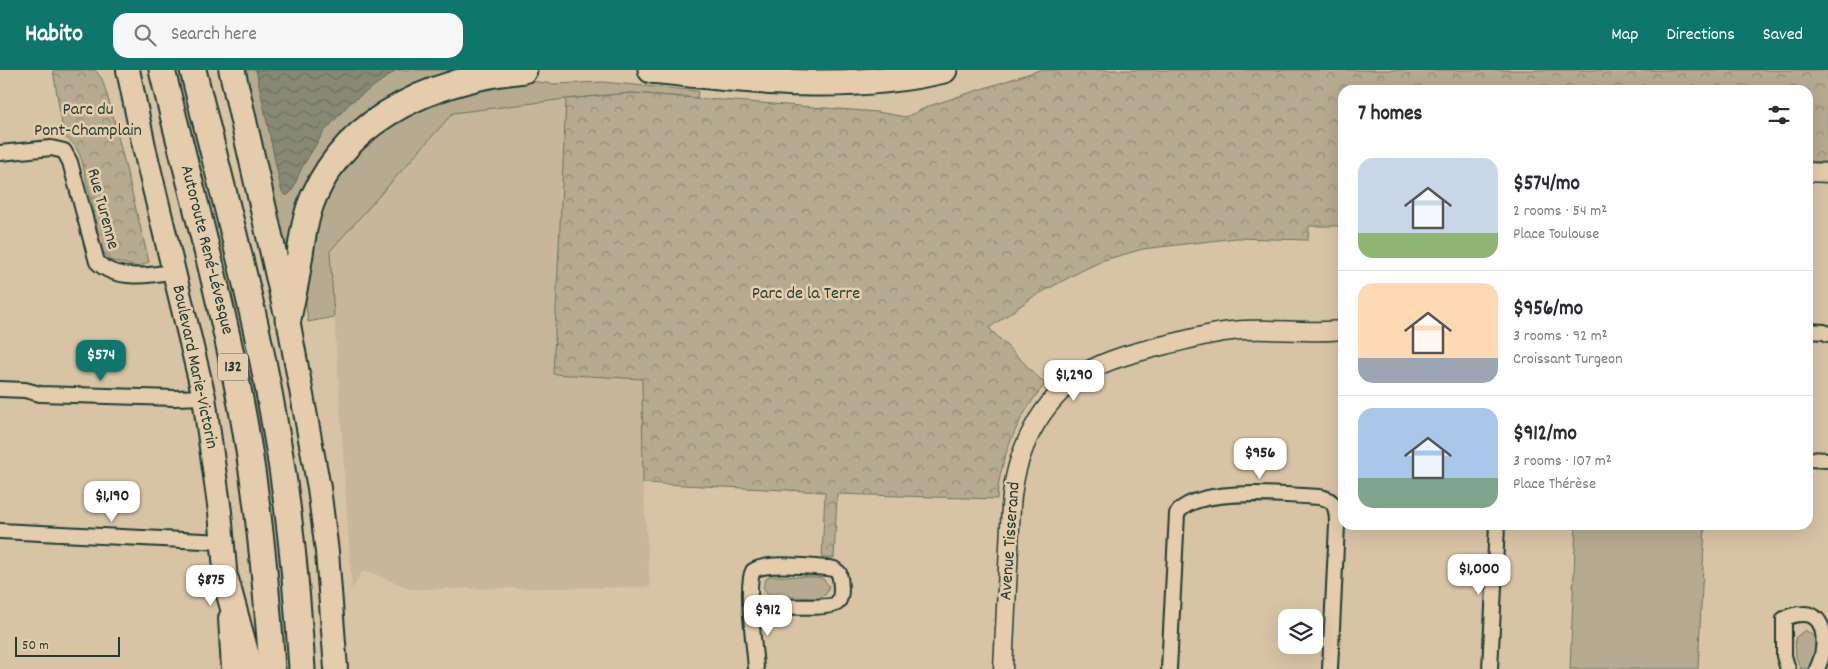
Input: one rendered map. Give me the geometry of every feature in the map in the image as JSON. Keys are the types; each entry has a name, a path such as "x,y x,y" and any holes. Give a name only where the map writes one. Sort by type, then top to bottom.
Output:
{"highway":[{"name":"Autoroute René-Lévesque","path":"162,70 239,394 260,525 272,669"},
{"name":"Autoroute René-Lévesque","path":"193,70 252,311 273,412 292,542 302,669"},
{"path":"232,70 288,319"},
{"path":"288,319 301,243 309,211 315,195 326,176 352,142 380,118 422,94 466,80 524,70"},
{"path":"651,70 731,79 804,84 870,81 944,70"},
{"path":"226,581 250,669"}],"main road":[{"name":"Boulevard Marie-Victorin","path":"128,70 145,151 204,397 223,542 232,669"},
{"path":"288,319 319,488 327,552 336,669"}],"street":[{"name":"Rue Turenne","path":"0,154 51,148 64,151 70,162 97,262 111,271 130,275 155,275 174,271"},
{"path":"1813,172 1828,173"},
{"name":"Avenue Tisserand","path":"1003,669 1011,506 1016,472 1021,453 1034,426 1060,392 1086,372 1114,360 1130,354 1201,336 1246,330 1338,330"},
{"path":"1813,331 1828,334"},
{"path":"0,388 25,390 40,394 166,398 204,397"},
{"path":"1813,459 1828,460"},
{"path":"1169,669 1177,514 1185,504 1195,501 1234,495 1260,494 1325,498 1333,503 1336,508 1337,525 1330,669"},
{"path":"1490,669 1497,530"},
{"path":"0,531 223,542"},
{"path":"752,607 770,605 833,606 837,603 840,594 839,573 834,569 828,568 773,566 756,568 751,574 750,579 756,669"},
{"path":"1788,669 1784,656 1784,619 1792,614 1809,614 1819,617 1824,625 1824,656 1817,669"}],"shaded area":[{"path":"566,99 553,374 642,379 643,483 650,587 410,589 370,572 362,572 352,590 330,251 453,113"}],"green space":[{"name":"Parc du Pont-Champlain","path":"53,70 95,70 102,79 111,108 149,262 138,267 109,260 102,250 82,161 76,147 64,137"},
{"path":"240,70 468,70 413,85 376,104 345,131 321,161 289,262 284,264"},
{"name":"Parc de la Terre","path":"1040,70 1828,70 1828,162 1813,161 1813,85 1338,85 1338,226 1309,226 1308,240 1236,238 1143,249 1104,260 1033,297 989,328 1045,384 1035,396 1012,438 1002,468 997,499 837,494 834,558 822,558 825,492 643,483 642,379 553,374 566,99 631,93 877,112 906,117 929,106"},
{"path":"522,80 553,84 603,82 698,91 697,98 631,93 453,113 330,251 334,317 308,322 305,295 320,205 357,146 441,95"},
{"path":"1576,530 1705,530 1698,669 1570,669"},
{"path":"770,576 818,577 823,579 829,586 826,594 818,598 773,596 767,593 763,587 766,579"},
{"path":"1805,630 1815,637 1815,658 1807,669 1801,669 1796,657 1795,638"}],"water":[{"path":"256,70 393,70 394,72 350,103 323,133 301,169 292,191 288,195 284,195 281,189"}]}
